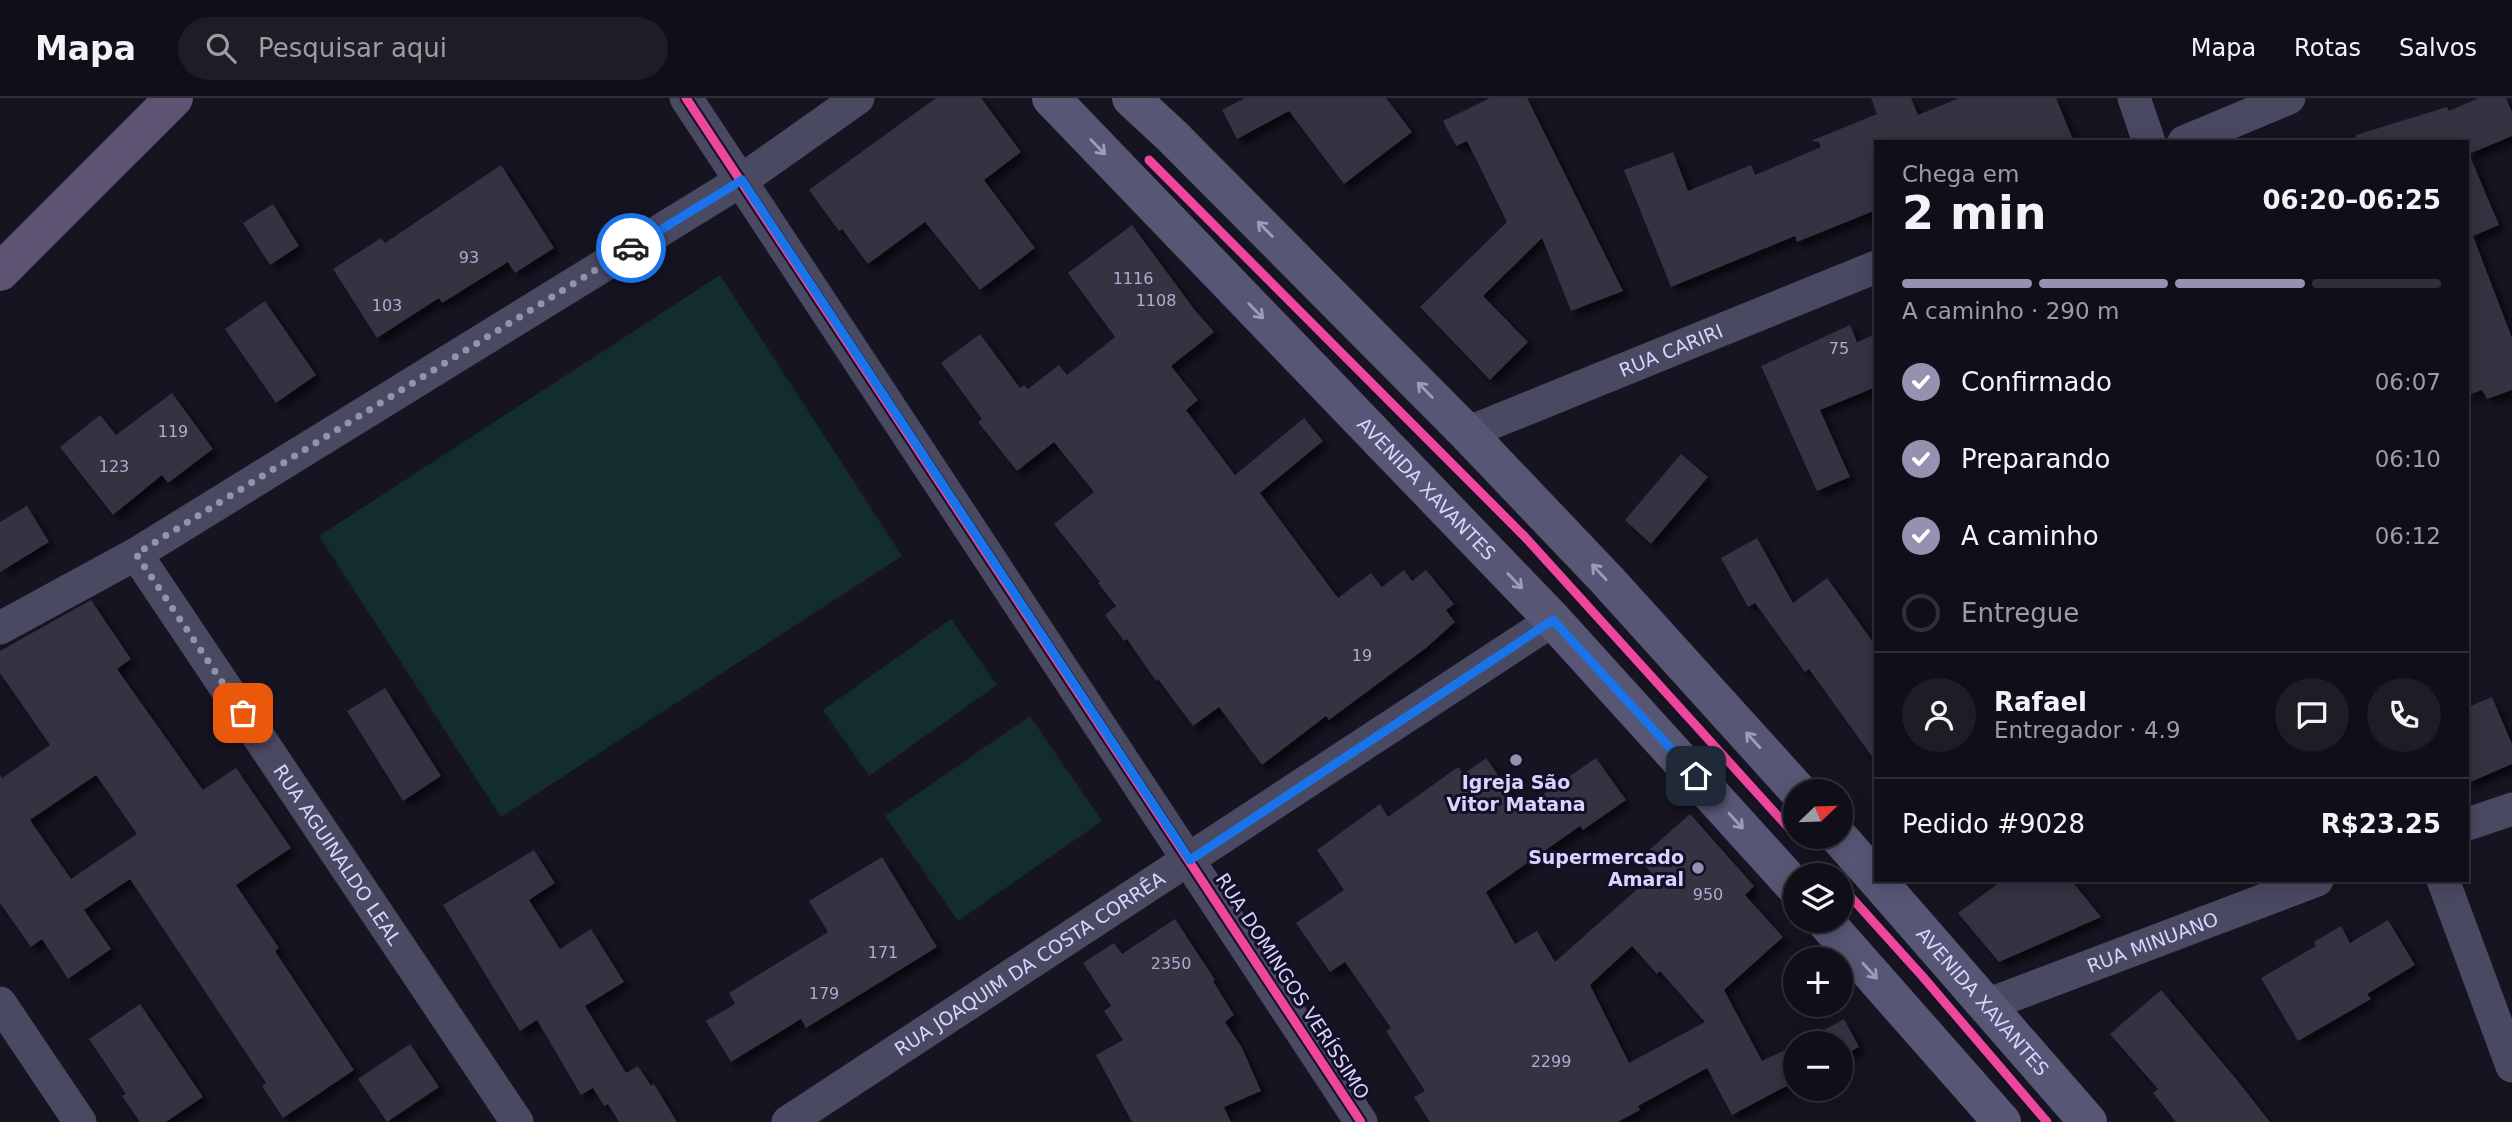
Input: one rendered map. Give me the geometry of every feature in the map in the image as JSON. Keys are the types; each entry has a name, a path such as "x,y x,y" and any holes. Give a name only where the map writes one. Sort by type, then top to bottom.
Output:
{"main road":[{"path":"0,272 174,98"},
{"name":"AVENIDA XAVANTES","path":"1051,98 1553,620 1783,874"},
{"path":"1131,98 1182,145 1467,433 1607,580 1787,779"},
{"name":"AVENIDA XAVANTES","path":"1850,849 1874,877"},
{"name":"AVENIDA XAVANTES","path":"1879,882 2088,1122"},
{"path":"1835,933 2002,1122"}],"street":[{"name":"RUA DOMINGOS VERÍSSIMO","path":"686,98 1361,1122"},
{"path":"0,628 136,554 742,180 859,98"},
{"path":"2134,98 2148,140"},
{"path":"2189,140 2289,98"},
{"name":"RUA CARIRI","path":"1467,433 1874,268"},
{"name":"RUA AGUINALDO LEAL","path":"136,554 517,1122"},
{"name":"RUA JOAQUIM DA COSTA CORRÊA","path":"788,1122 1553,620"},
{"path":"2469,824 2512,808"},
{"name":"RUA MINUANO","path":"1987,1004 2312,882"},
{"path":"2444,882 2512,1066"},
{"path":"0,1003 80,1122"}],"green space":[{"path":"720,275 902,556 501,817 319,536"},
{"path":"951,619 997,685 869,776 823,710"},
{"path":"1030,716 1102,821 958,921 885,816"}],"building":[{"path":"936,98 981,98 1021,152 984,180 1035,248 980,290 925,222 868,264 842,229 839,231 809,190"},
{"path":"1245,98 1386,98 1412,132 1344,184 1289,111 1237,139 1222,110"},
{"path":"1490,98 1527,98 1623,291 1571,311 1542,238 1483,296 1528,342 1490,380 1420,307 1507,222 1467,141 1456,146 1443,121"},
{"path":"1871,98 1911,98 1918,115 1959,98 2056,98 2073,140 1874,140 1874,211 1797,242 1795,236 1671,287 1624,170 1673,152 1688,191 1751,165 1755,175 1821,147 1819,142 1811,141 1877,114"},
{"path":"2479,98 2506,98 2512,112 2512,136 2469,154 2469,140 2357,140 2356,135 2447,107 2449,111"},
{"path":"2469,154 2499,225 2473,236 2512,338 2512,390 2487,399 2482,390 2469,395"},
{"path":"501,165 554,248 515,273 508,262 442,303 439,298 377,338 333,269 381,238 385,243"},
{"path":"273,204 299,246 270,265 243,223"},
{"path":"1132,225 1214,332 1171,366 1198,400 1186,410 1235,475 1304,418 1323,441 1260,493 1338,598 1371,573 1382,587 1404,570 1412,581 1426,570 1454,604 1446,610 1455,622 1426,648 1329,720 1326,716 1262,765 1219,707 1193,726 1158,679 1156,681 1127,639 1124,641 1105,615 1116,606 1054,524 1094,492 1054,442 1017,471 978,422 982,419 941,363 980,334 1020,388 1024,385 1028,389 1059,365 1067,375 1115,337 1068,273"},
{"path":"265,301 316,375 276,403 225,329"},
{"path":"1850,325 1857,342 1874,335 1874,388 1820,410 1850,477 1817,491 1761,366"},
{"path":"172,393 213,449 168,483 162,475 113,515 60,447 100,415 116,435"},
{"path":"1681,454 1708,477 1651,544 1625,520"},
{"path":"27,506 49,542 0,572 0,522"},
{"path":"1757,538 1793,603 1827,578 1874,643 1874,759 1809,669 1805,672 1755,603 1748,607 1721,558"},
{"path":"91,600 131,659 117,669 203,790 236,768 291,848 236,885 279,948 275,951 354,1070 283,1118 262,1086 266,1083 130,879 84,910 111,949 68,979 42,939 31,947 0,903 0,775 2,778 50,745 0,673 0,651","holes":["96,775 137,834 71,879 30,820"]},
{"path":"385,688 441,776 403,801 347,711"},
{"path":"2492,697 2512,744 2512,764 2469,783 2469,707"},
{"path":"1486,758 1522,809 1596,758 1626,800 1583,830 1580,826 1486,892 1515,944 1537,931 1555,962 1653,875 1639,859 1690,814 1754,886 1745,895 1783,937 1724,990 1762,1061 1783,1051 1783,1088 1732,1115 1707,1068 1638,1106 1640,1110 1618,1122 1430,1122 1414,1097 1425,1091 1386,1031 1391,1028 1345,962 1330,972 1296,923 1344,890 1317,850 1380,804 1388,817 1458,767 1464,774","holes":["1632,946 1657,974 1660,971 1705,1022 1629,1063 1590,985"]},
{"path":"534,850 555,883 529,900 560,949 591,929 624,982 585,1006 626,1073 638,1066 651,1086 654,1084 677,1122 619,1122 608,1104 604,1106 593,1088 581,1095 537,1020 520,1031 443,905"},
{"path":"882,857 937,947 806,1028 801,1019 731,1062 706,1021 735,1004 729,993 828,932 809,901"},
{"path":"2000,882 2073,882 2101,917 1999,962 1958,913"},
{"path":"1175,919 1215,980 1213,981 1234,1015 1225,1022 1242,1048 1261,1091 1224,1107 1231,1122 1132,1122 1096,1055 1123,1040 1104,1011 1111,1006 1083,963 1114,943 1122,954"},
{"path":"2388,920 2415,965 2367,994 2371,999 2298,1041 2261,978 2316,946 2314,942 2341,926 2350,943"},
{"path":"2161,990 2270,1122 2176,1122 2153,1093 2158,1089 2110,1034"},
{"path":"140,1004 203,1097 166,1122 140,1122 122,1096 126,1094 89,1039"},
{"path":"1844,1019 1850,1031 1822,1031"},
{"path":"1853,1036 1859,1047 1853,1050"},
{"path":"410,1044 439,1087 387,1122 358,1079"}],"cycle path":[{"path":"686,98 1361,1122"},
{"path":"1149,160 1525,537 1783,822"},
{"path":"1853,899 2047,1122"}],"way so far":[{"path":"243,713 136,554 631,248"}],"place":[{"name":"Igreja São Vitor Matana","path":"1516,760"},
{"name":"Supermercado Amaral","path":"1698,868"}],"route":[{"path":"631,248 742,180 1190,860 1553,620 1696,776"}]}
